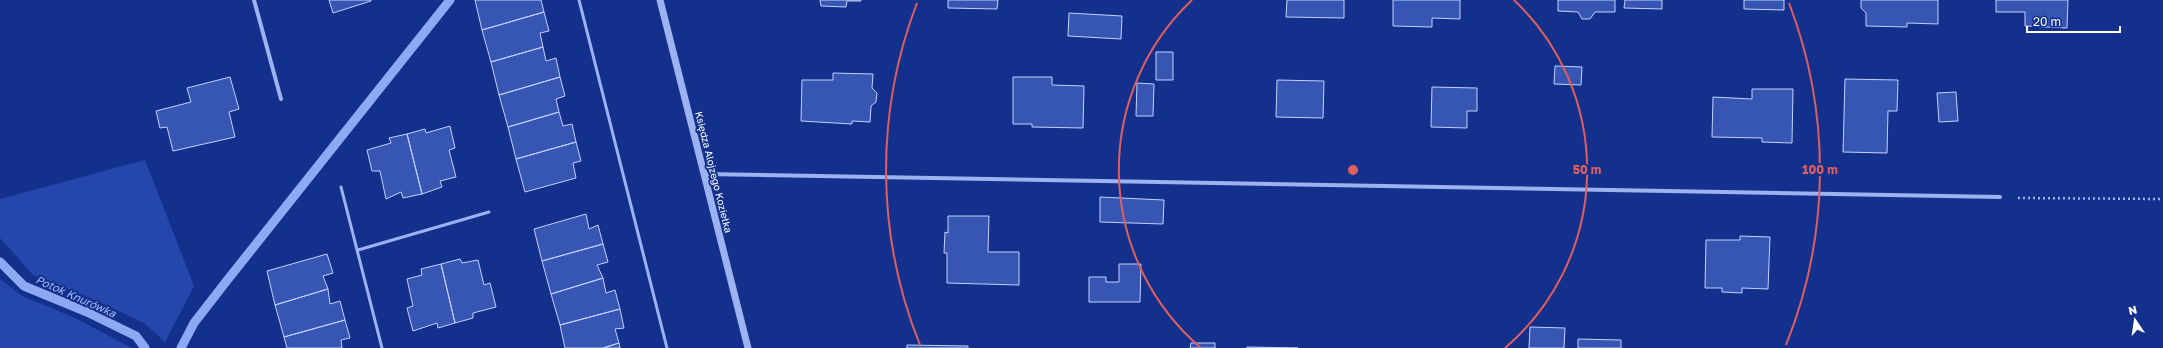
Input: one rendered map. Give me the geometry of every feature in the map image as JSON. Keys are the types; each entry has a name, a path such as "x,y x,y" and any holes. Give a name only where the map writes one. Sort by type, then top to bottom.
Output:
{"street":[{"path":"254,0 281,99"},
{"name":"Księdza Alojzego Koziełka","path":"660,0 748,348"},
{"path":"704,174 2000,197"}],"lane":[{"path":"580,0 667,348"},
{"path":"341,186 382,348"},
{"path":"358,250 489,212"}],"path":[{"path":"2000,197 2163,199"}],"shaded area":[{"path":"145,160 194,286 165,342 144,323 97,301 33,275 0,238 0,199"},
{"path":"0,279 22,296 73,317 132,348 0,348"}],"building":[{"path":"329,0 371,0 371,1 333,13"},
{"path":"475,0 541,0 544,12 482,30"},
{"path":"820,0 861,1 847,1 846,7 821,6"},
{"path":"948,0 998,0 997,9 948,8"},
{"path":"1287,0 1344,0 1344,18 1286,17"},
{"path":"1393,0 1460,0 1460,19 1432,18 1432,27 1393,26"},
{"path":"1558,0 1615,0 1615,12 1595,12 1590,19 1582,19 1578,12 1558,11"},
{"path":"1625,0 1662,0 1662,9 1624,8"},
{"path":"1744,0 1784,0 1784,10 1744,9"},
{"path":"1861,0 1938,0 1938,24 1907,23 1907,27 1866,26 1866,13 1861,8"},
{"path":"1996,0 2068,0 2067,28 2025,26 2025,12 1996,12"},
{"path":"544,12 549,31 540,33 543,47 491,62 482,30"},
{"path":"1069,13 1122,16 1121,39 1068,36"},
{"path":"543,47 546,61 556,58 560,77 499,95 491,62"},
{"path":"1156,52 1173,52 1173,80 1156,80"},
{"path":"1555,66 1582,67 1581,85 1554,84"},
{"path":"833,73 873,74 872,88 877,93 876,102 871,106 870,122 852,121 852,124 801,121 802,80 833,80"},
{"path":"230,77 239,109 229,112 235,137 173,151 167,127 160,128 156,111 191,102 187,88"},
{"path":"560,77 565,96 556,99 559,112 508,127 499,95"},
{"path":"1013,77 1052,77 1052,85 1084,86 1083,128 1032,127 1032,124 1013,124"},
{"path":"1845,79 1898,80 1897,111 1888,111 1887,153 1843,152"},
{"path":"1277,80 1324,81 1323,118 1276,117"},
{"path":"1137,83 1154,84 1153,116 1136,116"},
{"path":"1432,87 1477,88 1477,111 1467,111 1467,128 1431,127"},
{"path":"1752,89 1793,89 1792,143 1762,142 1762,138 1712,137 1713,97 1752,99"},
{"path":"1956,92 1958,121 1939,122 1937,93"},
{"path":"559,112 563,126 572,124 576,142 516,159 508,127"},
{"path":"450,126 455,148 449,150 456,177 440,181 442,187 422,194 407,134 425,129 426,133"},
{"path":"407,134 422,194 403,198 401,192 386,199 380,171 372,171 367,150 391,143 389,138"},
{"path":"576,142 581,161 573,163 576,178 525,192 516,159"},
{"path":"1100,197 1164,200 1163,224 1100,222"},
{"path":"586,214 589,229 598,225 603,244 542,261 534,229"},
{"path":"948,216 989,216 988,252 1019,252 1019,285 947,283 947,253 944,253 945,232 948,233"},
{"path":"1740,236 1770,237 1768,289 1742,288 1742,293 1722,292 1722,288 1705,288 1706,240 1740,240"},
{"path":"603,244 608,262 597,265 603,278 551,294 542,261"},
{"path":"327,254 333,273 323,276 328,289 275,305 267,271"},
{"path":"460,259 462,263 478,260 484,285 490,283 496,307 473,313 473,318 455,323 441,264"},
{"path":"441,264 455,323 438,328 437,323 413,331 407,308 413,306 407,279 422,275 421,269"},
{"path":"1119,264 1141,264 1140,302 1089,302 1089,277 1106,277 1106,282 1119,282"},
{"path":"603,278 606,293 615,290 620,309 560,325 551,294"},
{"path":"328,289 330,304 340,301 345,320 284,337 275,305"},
{"path":"620,309 624,328 615,329 619,343 603,348 565,348 560,325"},
{"path":"345,320 350,338 341,340 342,348 287,348 284,337"},
{"path":"1530,327 1565,328 1564,348 1529,348"},
{"path":"1578,339 1621,340 1621,348 1578,348"},
{"path":"619,343 620,348 603,348"},
{"path":"1191,343 1215,343 1215,348 1190,348"},
{"path":"907,345 968,346 968,348 907,348"},
{"path":"1247,347 1298,348 1247,348"}],"waterway":[{"path":"181,348 194,323 450,0"},
{"name":"Potok Knurówka","path":"0,262 24,286 87,312 136,336 145,348"}]}
